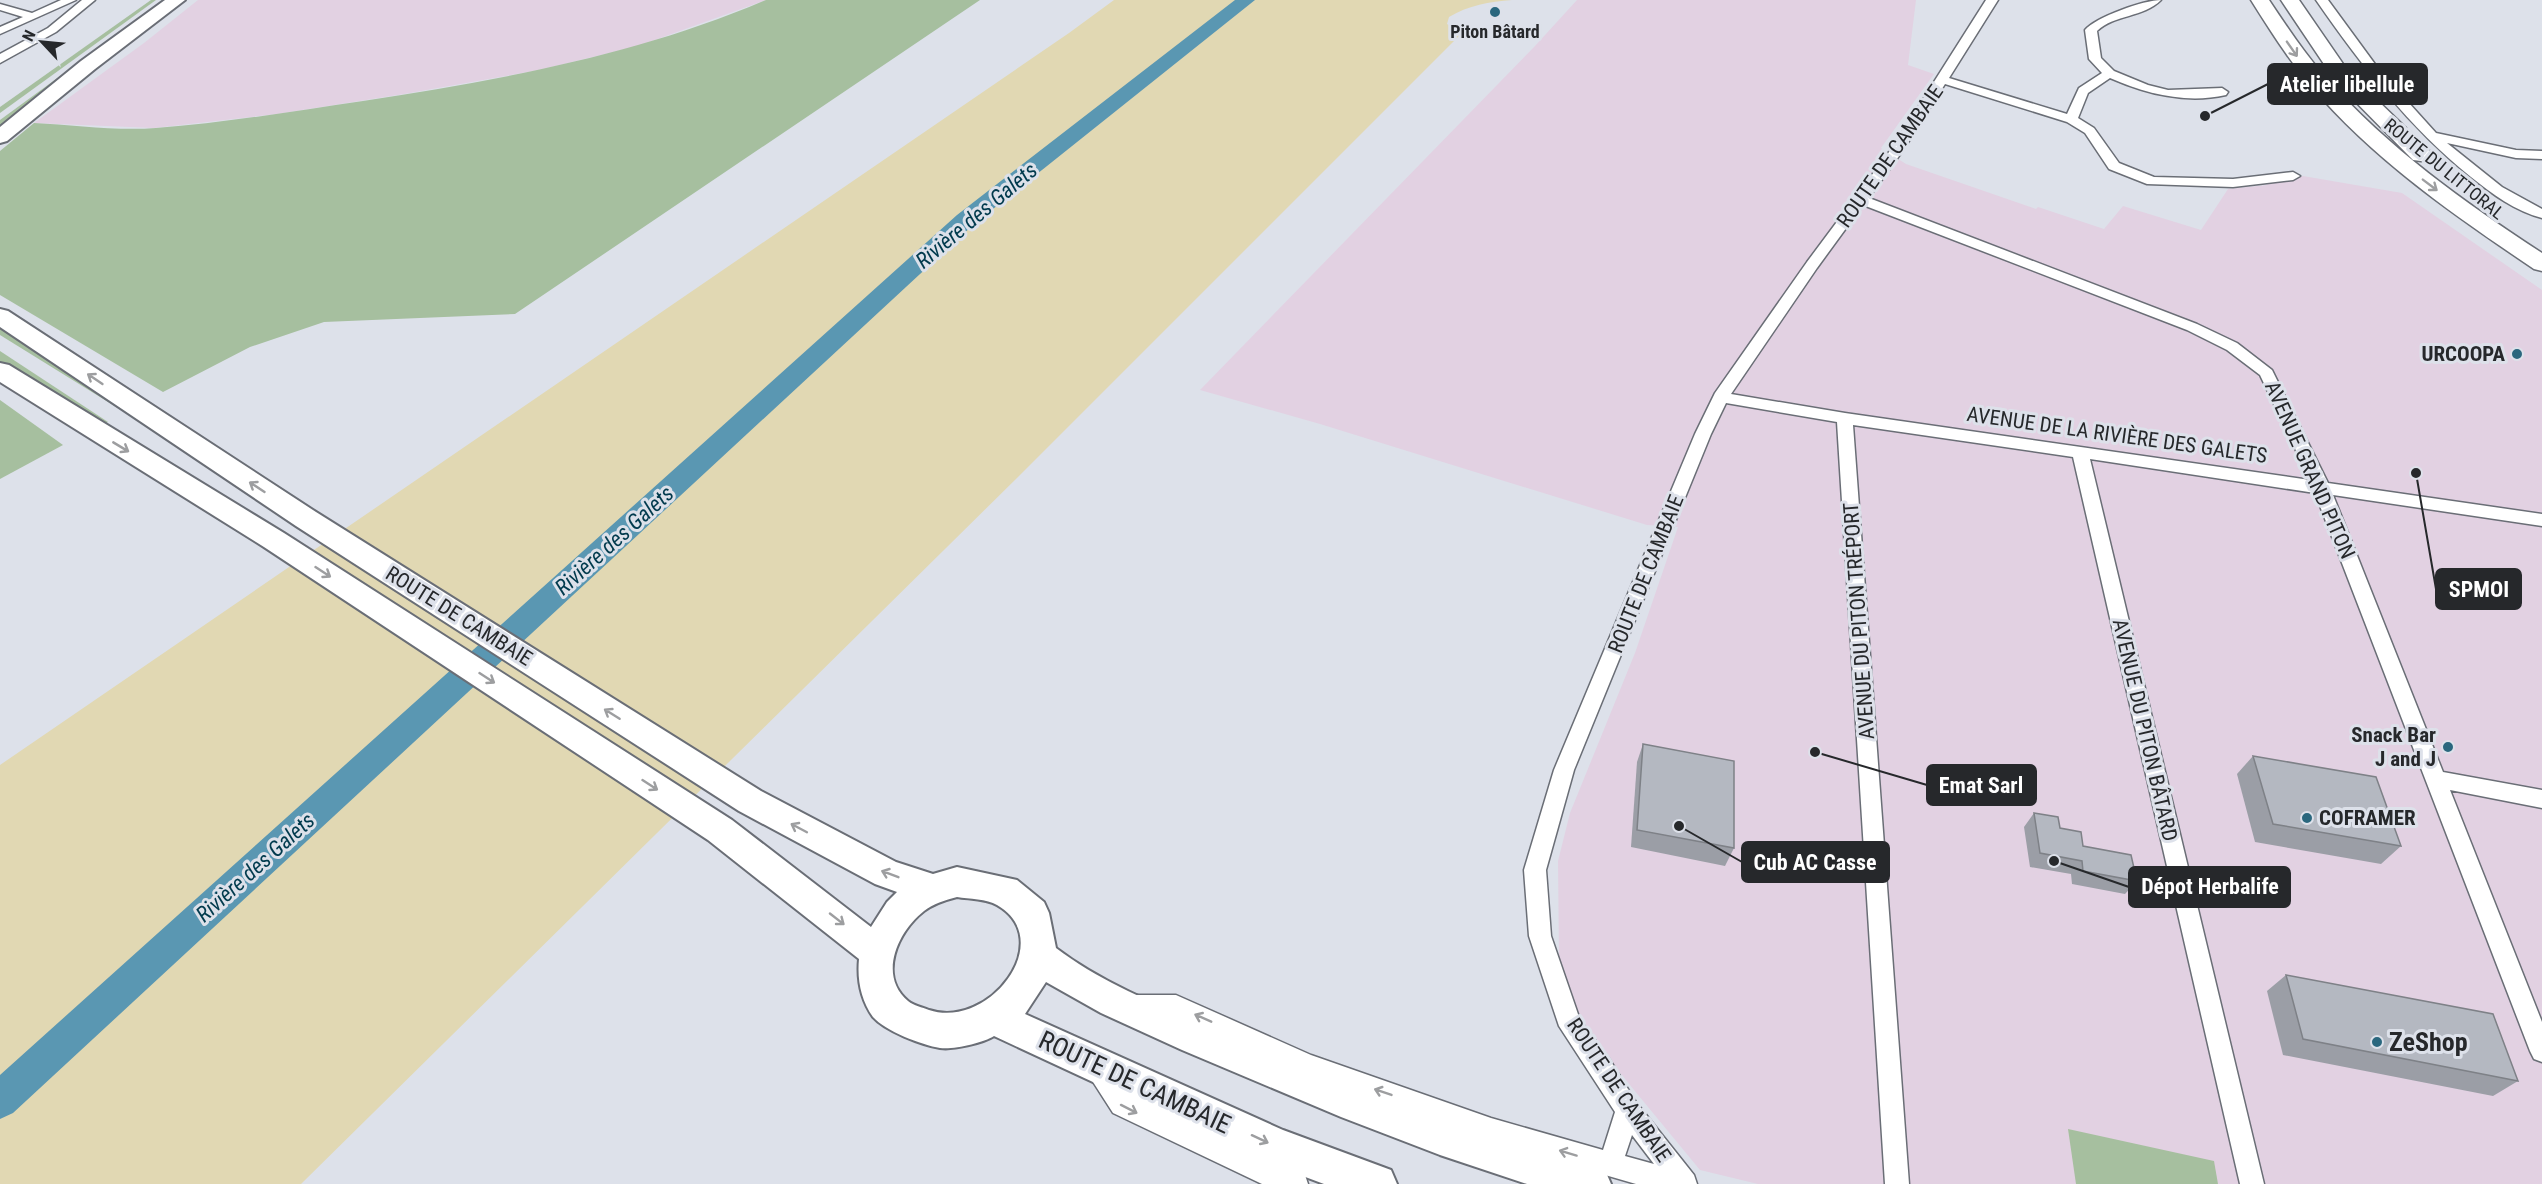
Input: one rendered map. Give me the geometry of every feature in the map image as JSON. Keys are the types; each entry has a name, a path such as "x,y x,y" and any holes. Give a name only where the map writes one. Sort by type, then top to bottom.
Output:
{"highway":[{"path":"2260,0 2300,60 2338,106 2398,161 2473,219 2542,264"},
{"name":"ROUTE DU LITTORAL","path":"2290,0 2326,56 2380,116 2422,156 2459,186 2542,244"}],"main road":[{"path":"0,117 162,0"},
{"path":"0,137 88,65 176,0"},
{"name":"ROUTE DE CAMBAIE","path":"0,316 306,519 750,801 887,874 933,889"},
{"name":"ROUTE DE CAMBAIE","path":"0,371 274,540 720,830 876,952"},
{"path":"957,882 982,882 1004,889 1022,902 1034,920 1040,941 1039,956 1032,978 1024,991 994,1018 969,1028 942,1032 916,1027 892,1012 881,997 875,975 876,952 883,933 895,916 912,900 933,889 957,882"},
{"path":"1039,956 1091,990 1295,1081 1492,1153 1600,1174"},
{"name":"ROUTE DE CAMBAIE","path":"994,1018 1277,1147 1377,1184"}],"street":[{"path":"0,31 70,0"},
{"path":"0,59 52,30 89,0"},
{"name":"ROUTE DE CAMBAIE","path":"1685,1184 1628,1110 1602,1068 1570,1026 1540,936 1535,870 1564,770 1703,434 1721,397 1860,199 1898,149 1944,80 1992,0"},
{"path":"2155,0 2132,12 2098,21 2091,30 2095,59 2110,74 2144,88 2168,94 2222,92"},
{"path":"2322,0 2370,69 2432,136 2468,168 2512,201 2542,214"},
{"path":"0,7 32,16"},
{"path":"2071,119 2078,96 2088,84 2110,74"},
{"path":"1944,80 2071,119 2090,132 2101,150 2115,166 2152,181 2233,183 2293,176"},
{"path":"2432,136 2516,154 2542,155"},
{"name":"AVENUE GRAND PITON","path":"1860,199 2219,338 2256,362 2267,373 2322,488 2542,1051"},
{"name":"AVENUE DE LA RIVIÈRE DES GALETS","path":"1721,397 1845,418 2542,520"},
{"name":"AVENUE DU PITON TRÉPORT","path":"1845,418 1897,1184"},
{"name":"AVENUE DU PITON BÂTARD","path":"2080,452 2252,1184"},
{"path":"2436,779 2542,799"},
{"path":"1094,1064 1121,1105 1263,1172 1296,1184"},
{"path":"1628,1110 1600,1174 1685,1184"}],"shaded area":[{"path":"198,0 766,0 638,46 539,70 404,94 277,114 154,128 34,123 144,43"},
{"path":"1577,0 1916,0 1908,65 1934,74 1881,148 1906,164 2036,209 2038,207 2104,229 2123,206 2201,230 2228,189 2267,185 2269,182 2303,176 2402,193 2542,290 2542,1184 1758,1184 1700,1170 1606,1056 1577,1013 1559,958 1558,861 1570,813 1635,653 1678,527 1647,525 1320,424 1200,390"}],"green space":[{"path":"151,0 156,0 0,113 0,107"},
{"path":"164,0 169,0 0,131 0,120"},
{"path":"766,0 980,0 515,314 324,322 250,347 163,392 0,295 0,151 34,123 141,129 182,126 414,93 517,74 618,51 718,19"},
{"path":"0,323 126,411 0,335"},
{"path":"0,351 108,422 99,427 0,362"},
{"path":"0,400 63,445 0,479"},
{"path":"2068,1129 2214,1161 2218,1184 2076,1184"}],"sand":[{"path":"1114,0 1512,0 1479,5 1449,17 1447,24 1462,33 1018,477 301,1184 0,1184 0,765"}],"building":[{"path":"1643,744 1734,761 1734,848 1637,830"},
{"path":"2253,756 2376,777 2401,846 2273,824"},
{"path":"2034,813 2058,817 2060,828 2081,832 2083,846 2131,855 2137,881 2083,871 2082,861 2040,853"},
{"path":"2286,975 2493,1014 2518,1081 2303,1039"}],"waterway":[{"name":"Rivière des Galets","path":"0,1100 965,220 1246,0"}],"place":[{"name":"Piton Bâtard","path":"1495,12"},
{"name":"Atelier libellule","path":"2205,116"},
{"name":"URCOOPA","path":"2517,354"},
{"name":"SPMOI","path":"2416,473"},
{"name":"Snack Bar J and J","path":"2448,747"},
{"name":"Emat Sarl","path":"1815,752"},
{"name":"COFRAMER","path":"2307,818"},
{"name":"Cub AC Casse","path":"1679,826"},
{"name":"Dépot Herbalife","path":"2054,861"},
{"name":"ZeShop","path":"2377,1042"}]}
